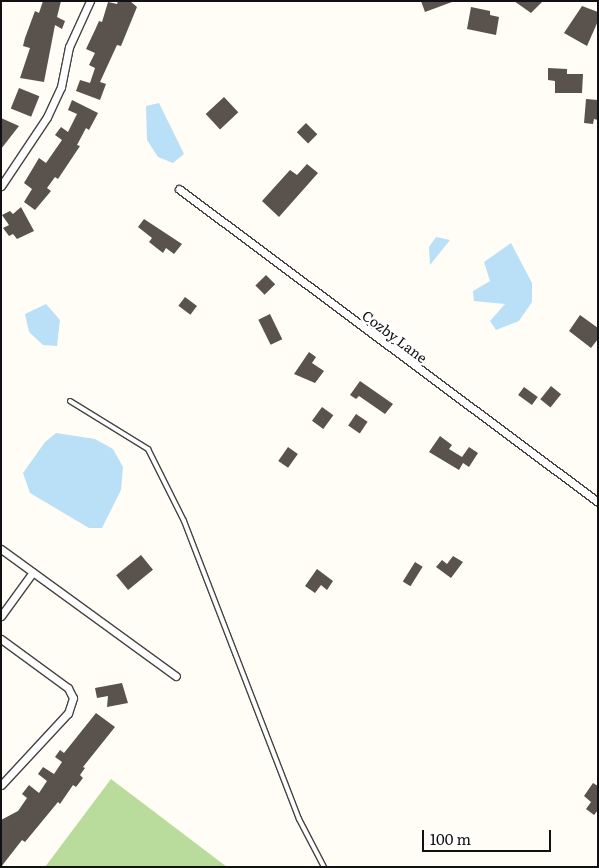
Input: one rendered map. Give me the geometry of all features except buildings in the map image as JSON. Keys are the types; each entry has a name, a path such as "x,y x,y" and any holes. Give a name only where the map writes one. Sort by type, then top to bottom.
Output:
{"street":[{"path":"1,186 47,117 61,87 69,47 90,1"},
{"name":"Cozby Lane","path":"178,188 598,502"},
{"path":"1,549 176,676"},
{"path":"1,616 34,572"},
{"path":"1,639 68,688 73,698 68,712 1,785"}],"lane":[{"path":"70,401 148,449 184,521 299,819 324,867"}],"green space":[{"path":"111,779 227,867 45,867"}],"water":[{"path":"159,103 184,154 173,163 158,157 147,140 146,106"},
{"path":"436,237 450,240 430,265 429,247"},
{"path":"511,243 532,283 532,302 519,321 496,330 490,321 505,304 474,301 473,291 490,281 484,262"},
{"path":"46,304 60,320 57,346 43,345 29,332 25,314"},
{"path":"56,433 95,439 113,449 123,467 121,490 102,528 89,528 30,493 23,473 45,442"}]}
